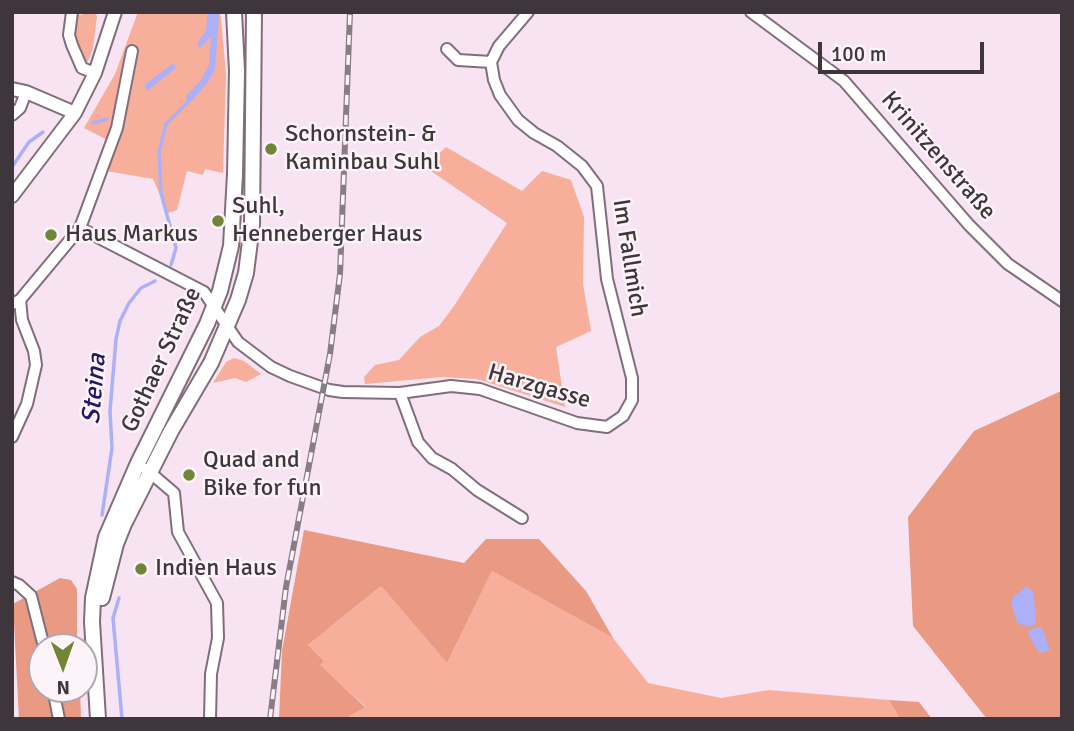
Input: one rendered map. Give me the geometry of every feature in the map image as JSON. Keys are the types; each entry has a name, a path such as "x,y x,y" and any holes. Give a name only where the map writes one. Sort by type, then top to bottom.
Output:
{"main road":[{"name":"Gothaer Straße","path":"144,467 215,306 230,246 237,71 234,12"},
{"name":"Gothaer Straße","path":"144,467 211,363 227,328 246,273 252,225 254,12"},
{"path":"99,719 94,637 116,544 144,467"}],"street":[{"path":"72,12 69,35 72,45 82,68 95,74"},
{"path":"12,196 75,113 95,74 115,12"},
{"path":"447,49 458,60 491,62 499,46 527,12"},
{"name":"Krinitzenstraße","path":"751,12 844,81 998,254 1008,264 1062,301"},
{"path":"12,437 27,404 36,365 34,351 16,302 80,228 117,128 132,51"},
{"name":"Im Fallmich","path":"491,62 500,95 518,120 582,166 597,186 607,279 632,378"},
{"path":"12,89 26,92 75,113"},
{"path":"12,115 20,108 26,92"},
{"name":"Harzgasse","path":"80,228 199,288 215,306 227,328 252,354 290,376 329,390 372,394 451,386 480,389 577,423 607,427 623,416 632,400 632,378"},
{"path":"400,393 418,442 432,458 522,518"},
{"path":"144,467 174,493 178,533 217,603 218,638 211,674 210,719"},
{"path":"12,582 31,596 40,633"}],"shaded area":[{"path":"83,12 94,12 97,16 93,48 88,62 81,57 73,32 74,15 82,15"},
{"path":"138,12 219,12 221,18 226,74 223,173 205,169 203,175 187,171 177,210 168,213 153,179 106,171 115,144 84,128 115,74"},
{"path":"446,147 522,191 542,171 571,180 584,217 583,284 591,331 556,347 565,407 477,379 442,377 365,384 364,377 375,365 399,360 420,337 439,326 507,223 425,167"},
{"path":"234,358 244,361 261,374 246,382 235,378 213,383 226,362"},
{"path":"1061,391 1062,719 987,719 913,626 908,517 974,431"},
{"path":"304,530 464,563 486,539 539,539 586,591 613,638 492,571 447,663 381,586 308,645 324,661 320,665 365,707 344,719 279,719 282,651"},
{"path":"492,571 613,638 648,683 721,698 769,690 889,700 900,719 344,719 365,706 319,665 324,661 308,645 381,586 447,663"},
{"path":"60,578 71,580 77,589 77,633 28,633 28,703 80,703 81,719 19,719 13,604"},
{"path":"889,700 919,702 932,719 900,719"}],"water":[{"path":"208,12 219,12 215,69 208,82 189,104 185,97 201,80 209,65 211,36 200,48 197,44 206,30"},
{"path":"173,63 176,68 147,91 144,85"},
{"path":"1027,586 1033,592 1036,617 1035,624 1029,627 1017,623 1011,602 1013,597"},
{"path":"1042,628 1050,650 1039,653 1027,632"}],"waterway":[{"name":"Steina","path":"171,265 176,248 161,193 159,152 166,124 191,99"},
{"path":"93,123 107,119"},
{"path":"12,167 29,142 43,132"},
{"name":"Steina","path":"102,515 112,448 110,411 120,321 141,288 155,281"},
{"name":"Steina","path":"119,598 113,618 122,719"}],"railway":[{"path":"270,719 286,587 330,354 340,274 350,12"}],"place":[{"name":"Schornstein- & Kaminbau Suhl","path":"271,149"},
{"name":"Suhl, Henneberger Haus","path":"218,221"},
{"name":"Haus Markus","path":"51,235"},
{"name":"Quad and Bike for fun","path":"189,475"},
{"name":"Indien Haus","path":"141,569"}]}
